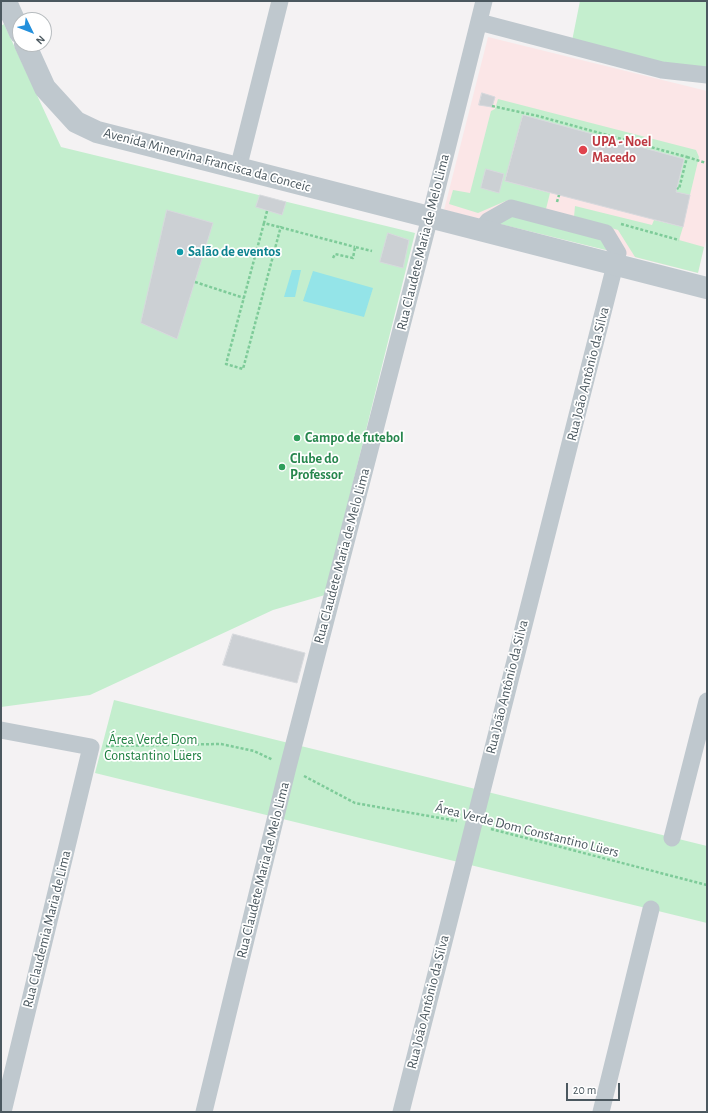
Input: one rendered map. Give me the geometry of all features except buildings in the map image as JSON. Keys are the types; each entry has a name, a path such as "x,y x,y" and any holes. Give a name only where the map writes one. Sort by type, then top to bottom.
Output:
{"street":[{"path":"238,169 280,1"},
{"name":"Rua Claudete Maria de Melo Lima","path":"204,1112 288,767 430,217 484,1"},
{"path":"6,4 12,16"},
{"path":"479,22 662,70 707,75"},
{"name":"Avenida Minervina Francisca da Conceic","path":"29,52 45,88 76,122 97,132 707,288"},
{"name":"Rua João Antônio da Silva","path":"401,1112 472,824 616,264"},
{"path":"672,838 707,700"},
{"path":"1,730 91,746"},
{"name":"Rua Claudemia Maria de Lima","path":"3,1112 91,746"},
{"path":"601,1112 652,909"}],"path":[{"path":"492,106 538,116 706,163"},
{"path":"677,188 679,189 687,157"},
{"path":"267,211 226,364 243,369 281,226"},
{"path":"264,223 281,226 372,251"},
{"path":"333,258 335,254 353,258 355,247"},
{"path":"195,282 244,298"},
{"name":"Área Verde Dom Constantino Lüers","path":"91,746 221,744 254,751 288,767 355,803 472,824 707,885"}],"shaded area":[{"name":"UPA - Noel Macedo","path":"488,37 707,91 707,236 698,273 444,210"}],"green space":[{"path":"580,1 707,1 707,75 571,46"},
{"path":"4,24 12,41 12,52 17,52 61,147 415,233 325,595 273,610 90,695 1,707 1,26"},
{"path":"498,99 696,150 699,157 690,195 676,192 684,159 523,115 505,181 550,193 546,209 508,200 478,213 449,204 453,190 470,193 491,111 495,109"},
{"path":"575,206 652,225 654,220 683,227 679,240 704,247 698,273 635,257 618,230 574,217"},
{"path":"505,211 606,233 618,253 488,221"},
{"name":"Área Verde Dom Constantino Lüers","path":"114,700 707,846 707,923 95,773"}],"water":[{"path":"292,270 301,270 295,297 284,297"},
{"path":"313,271 373,288 364,317 303,301"}],"place":[{"name":"UPA - Noel Macedo","path":"583,150"},
{"name":"Salão de eventos","path":"180,252"},
{"name":"Campo de futebol","path":"297,438"},
{"name":"Clube do Professor","path":"282,467"}]}
